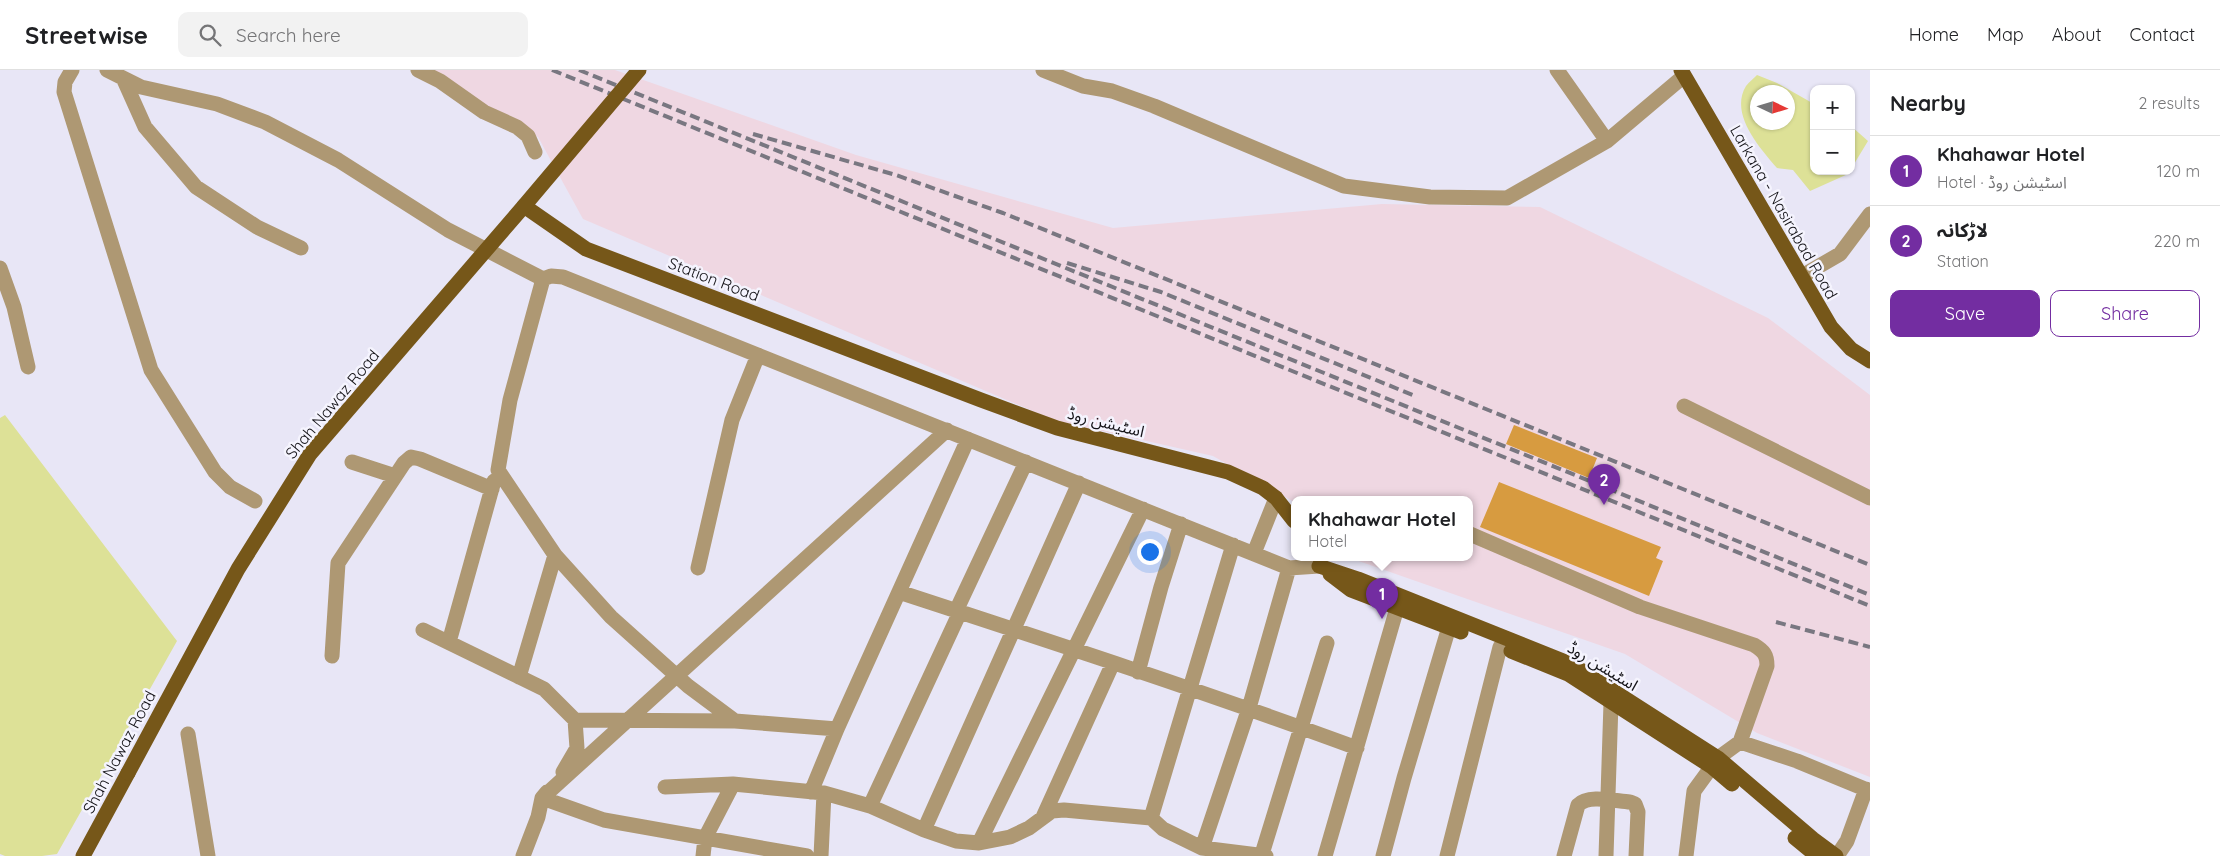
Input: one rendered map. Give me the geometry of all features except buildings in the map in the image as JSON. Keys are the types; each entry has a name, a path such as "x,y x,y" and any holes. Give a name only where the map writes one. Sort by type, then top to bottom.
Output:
{"main road":[{"name":"Shah Nawaz Road","path":"83,856 238,569 310,454 639,70"},
{"name":"Larkana - Nasirabad Road","path":"1682,73 1831,327 1851,350 1870,361"},
{"name":"Station Road","path":"524,206 586,249 899,368"},
{"name":"اسٹیشن روڈ","path":"899,368 1057,428 1228,472 1263,488 1276,498 1291,517"},
{"name":"اسٹیشن روڈ","path":"1317,562 1352,590 1568,674 1614,699 1715,763 1812,847 1837,856"},
{"name":"اسٹیشن روڈ","path":"1317,562 1573,664 1614,699"}],"street":[{"path":"72,70 65,82 64,92 150,370 215,472 230,487 255,501"},
{"path":"107,70 141,87 217,104 265,122 338,160 448,230 543,279 551,276 563,277 1289,568 1317,562"},
{"path":"418,70 440,81 484,112 517,127 528,136 534,152"},
{"path":"1043,70 1083,86 1112,90 1154,106 1344,186 1430,197 1507,198 1607,141 1682,73"},
{"path":"1557,70 1607,141"},
{"path":"123,78 145,127 196,188 257,227 301,248"},
{"path":"1802,276 1840,254 1870,214"},
{"path":"0,268 14,306 28,367"},
{"path":"449,642 498,470 510,400 543,279"},
{"path":"698,568 732,420 758,355"},
{"path":"1684,406 1870,498"},
{"path":"542,798 947,430"},
{"path":"821,856 818,792 837,729 968,439"},
{"path":"332,656 338,563 404,463 410,457 420,459 492,489"},
{"path":"352,462 395,476"},
{"path":"870,806 1026,462"},
{"path":"498,470 555,555 611,617 676,676 735,721"},
{"path":"924,830 1079,483"},
{"path":"1254,553 1276,498"},
{"path":"979,842 1143,508"},
{"path":"1138,672 1161,586 1181,524"},
{"path":"1473,535 1640,607 1754,645 1767,656 1767,666 1740,742 1715,763 1694,791 1686,856"},
{"path":"1151,818 1234,545"},
{"path":"519,677 555,555"},
{"path":"1202,848 1249,708 1289,568"},
{"path":"899,592 1249,708 1357,748"},
{"path":"1325,856 1397,608"},
{"path":"1383,856 1449,627"},
{"path":"424,630 544,689 575,720 577,748 563,772 542,798 538,816 522,856"},
{"path":"665,787 733,784 818,792 870,806 924,830 956,848 1010,837 1029,828 1052,811 1064,810 1151,818 1163,828 1202,848 1264,855 1327,642"},
{"path":"1447,856 1500,647"},
{"path":"1043,817 1113,664"},
{"path":"1606,856 1607,801 1614,699"},
{"path":"575,720 735,721 837,729"},
{"path":"188,734 208,856"},
{"path":"1740,742 1797,761 1868,790 1847,841 1837,856"},
{"path":"702,856 705,838 733,784"},
{"path":"542,798 604,820 807,856"},
{"path":"1564,856 1578,805 1582,801 1630,802 1635,804 1638,812 1636,856"}],"shaded area":[{"path":"425,70 615,70 856,155 1113,228 1382,204 1540,207 1768,318 1870,395 1870,777 1757,733 1625,654 1359,561 1473,561 1473,496 1291,496 1291,500 1213,456 1054,420 583,219 538,137"}],"green space":[{"path":"1757,75 1781,85 1750,85 1750,130 1795,130 1795,93 1810,102 1810,175 1846,175 1810,191 1793,170 1777,168 1755,141 1744,119 1741,108 1746,86"},
{"path":"1855,130 1868,141 1855,162"},
{"path":"5,415 177,641 57,854 42,856 5,856 0,854 0,418"}],"railway":[{"path":"552,70 1870,606"},
{"path":"579,70 1870,595"},
{"path":"753,134 896,175 1003,213 1870,565"},
{"path":"1067,263 1161,292 1415,396"},
{"path":"1776,622 1870,647"}],"place":[{"name":"لاڑکانہ","path":"1604,505"},
{"name":"Khahawar Hotel","path":"1382,619"}]}
